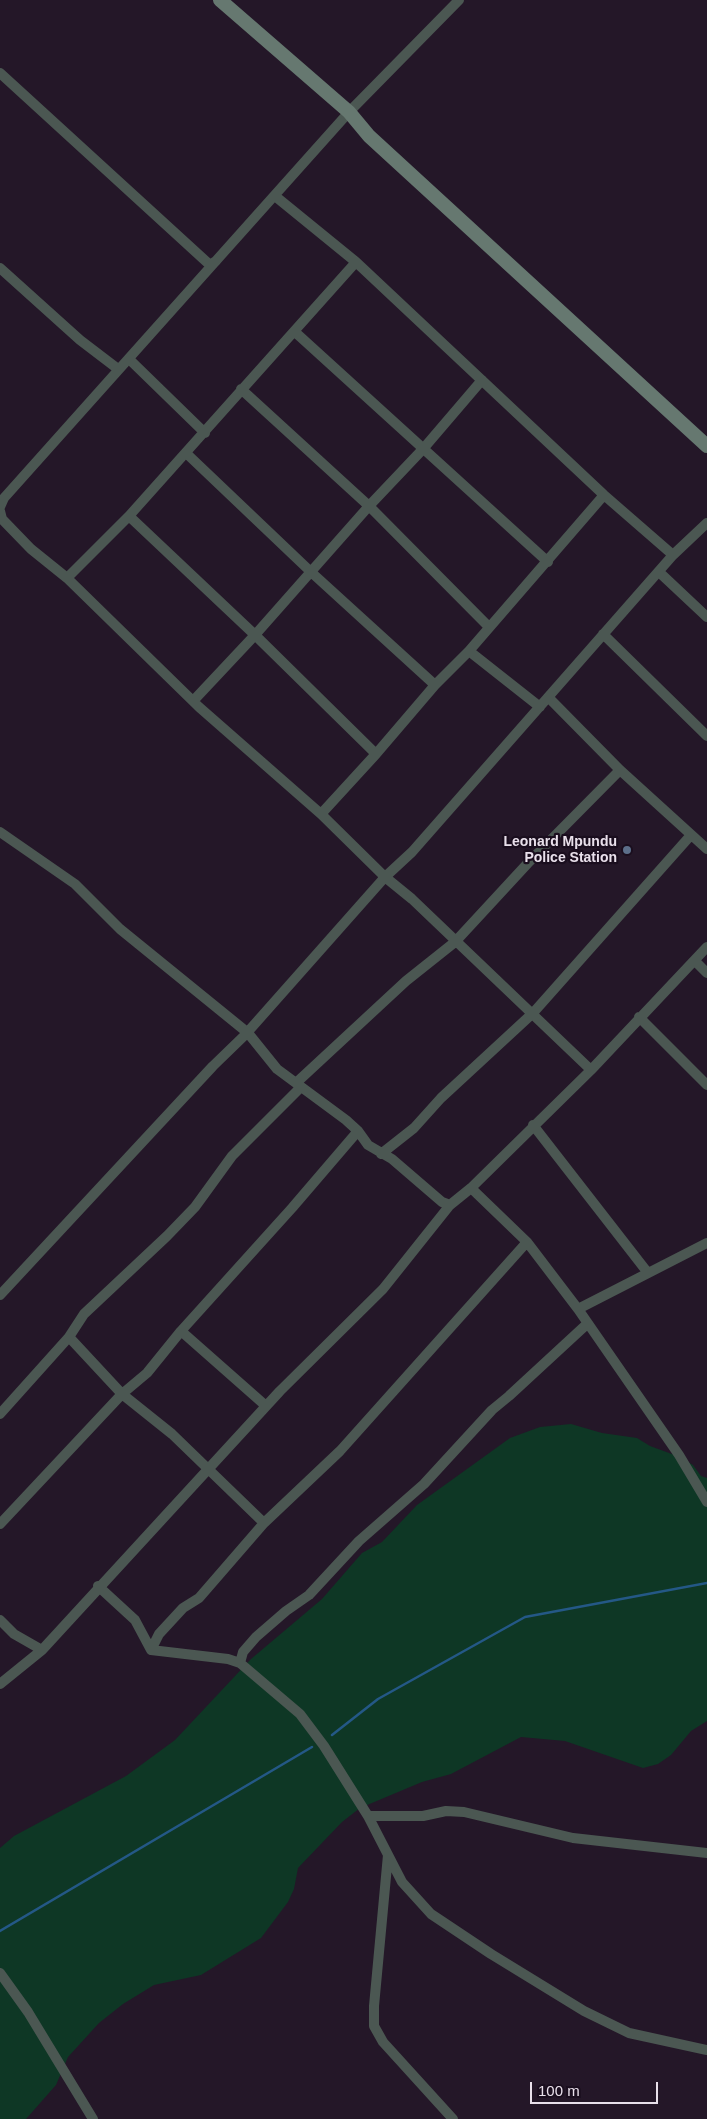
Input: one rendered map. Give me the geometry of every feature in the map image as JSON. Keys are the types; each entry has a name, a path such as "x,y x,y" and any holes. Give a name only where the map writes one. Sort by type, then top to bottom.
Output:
{"street":[{"path":"220,0 349,112 369,136 707,446"},
{"path":"459,0 349,112 276,196 216,260 4,498 0,509 2,519 31,549 67,578 194,700 321,814 385,877 412,898 455,942 533,1013 591,1070"},
{"path":"0,73 210,265 216,260"},
{"path":"276,196 356,262 604,495 673,555"},
{"path":"67,578 129,516 205,433 356,262"},
{"path":"0,268 80,340 118,369"},
{"path":"295,332 548,562"},
{"path":"129,359 205,433"},
{"path":"194,700 423,449 482,380"},
{"path":"241,390 369,506 489,627"},
{"path":"186,453 311,572 435,685"},
{"path":"321,814 435,685 469,651 548,562 604,495"},
{"path":"129,516 255,635 376,754"},
{"path":"0,1295 213,1066 248,1033 385,877 412,852 549,698 673,555 707,523"},
{"path":"659,572 707,617"},
{"path":"603,634 707,736"},
{"path":"469,651 540,707"},
{"path":"549,698 620,770 707,849"},
{"path":"0,1414 69,1337 84,1314 195,1207 232,1156 298,1085 406,981 455,942 528,863 620,770"},
{"path":"0,832 75,884 120,929 248,1033 277,1069 358,1131 368,1145 392,1159 442,1202 450,1205"},
{"path":"381,1154 414,1128 441,1098 533,1013 691,835"},
{"path":"0,1684 42,1650 98,1586 266,1406 383,1289 450,1205 471,1188 591,1070 707,947"},
{"path":"695,961 707,973"},
{"path":"639,1017 707,1085"},
{"path":"533,1125 648,1274"},
{"path":"0,1524 122,1394 147,1373 181,1331 292,1208 358,1131"},
{"path":"471,1188 527,1242 578,1309 669,1439 707,1502"},
{"path":"151,1650 159,1634 183,1608 199,1598 264,1523 340,1451 527,1242"},
{"path":"578,1309 707,1243"},
{"path":"240,1663 243,1652 256,1637 286,1611 309,1595 359,1541 424,1484 492,1410 517,1390 587,1324"},
{"path":"181,1331 266,1406"},
{"path":"69,1337 122,1394 141,1408 264,1523"},
{"path":"98,1586 135,1620 151,1650"},
{"path":"0,1620 14,1634 42,1650"},
{"path":"151,1650 228,1659 240,1663 300,1714 324,1746 368,1816 402,1882 431,1914 491,1954 584,2010 629,2033 707,2050"},
{"path":"368,1816 423,1816 446,1811 464,1812 573,1838 645,1845 707,1854"},
{"path":"388,1854 374,2006 374,2026 383,2042 454,2119"},
{"path":"0,1973 28,2012 93,2119"}],"green space":[{"path":"571,1424 602,1433 637,1438 650,1446 680,1457 693,1465 701,1476 707,1478 707,1721 691,1731 671,1755 658,1764 643,1768 565,1741 521,1737 451,1774 422,1782 360,1808 342,1822 298,1868 294,1889 288,1902 261,1938 201,1975 154,1985 123,2004 99,2023 68,2057 56,2085 26,2119 0,2119 0,1848 14,1836 126,1776 175,1740 251,1659 322,1599 362,1553 382,1542 417,1505 510,1438 540,1427"}],"waterway":[{"path":"332,1735 378,1699 525,1617 707,1583"},
{"path":"0,1931 312,1747"}],"place":[{"name":"Leonard Mpundu Police Station","path":"627,850"}]}
